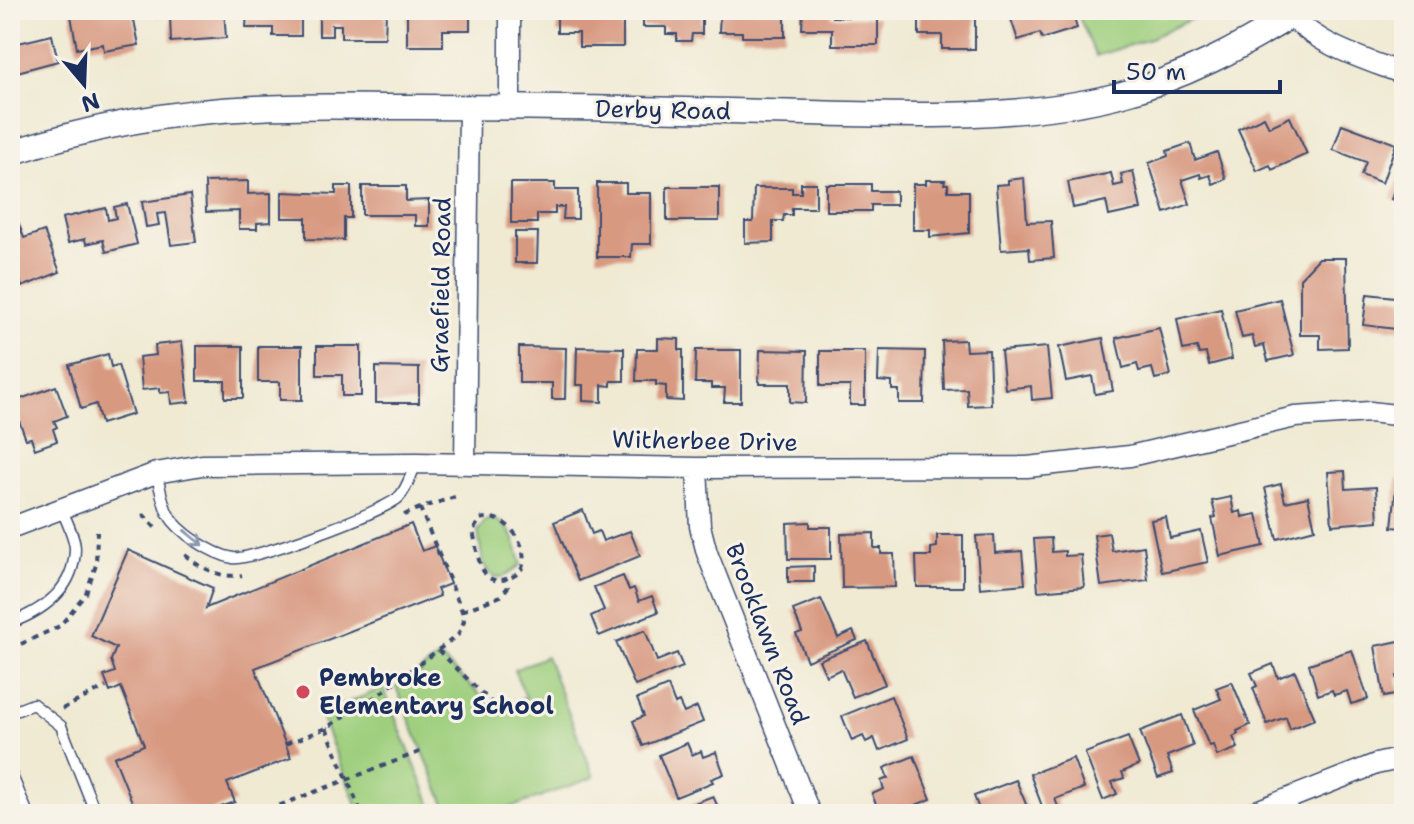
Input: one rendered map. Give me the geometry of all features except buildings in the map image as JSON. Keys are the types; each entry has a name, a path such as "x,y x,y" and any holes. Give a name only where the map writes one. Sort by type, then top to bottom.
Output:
{"street":[{"path":"510,10 510,107"},
{"path":"1295,13 1301,27 1332,45 1404,74"},
{"name":"Derby Road","path":"10,153 90,131 183,114 256,108 510,107 828,113 961,113 1035,109 1114,96 1164,81 1244,45 1295,13"},
{"name":"Graefield Road","path":"465,464 469,107"},
{"name":"Witherbee Drive","path":"10,528 156,473 224,464 1027,467 1130,456 1295,417 1370,412 1404,416"},
{"name":"Brooklawn Road","path":"697,468 700,526 707,553 810,814"},
{"path":"1252,813 1376,764 1404,758"}],"lane":[{"path":"156,473 169,515 210,550 236,559 313,536 376,510 399,497 416,463"},
{"path":"10,623 32,615 68,584 76,547 61,508"},
{"path":"10,713 33,704 61,726 96,814"},
{"path":"10,771 28,814"}],"path":[{"path":"286,744 326,728 381,693 458,635 464,621 462,611 420,508 455,497"},
{"path":"489,516 504,520 519,546 522,568 519,573 506,579 496,582 483,573 473,531 480,519 489,516"},
{"path":"462,611 501,596 508,587 506,579"},
{"path":"438,650 497,708"},
{"path":"54,720 64,706 106,687"},
{"path":"326,728 362,814"},
{"path":"257,814 422,751"}],"green space":[{"path":"1076,10 1211,10 1146,40 1096,56"},
{"path":"493,519 509,531 521,564 505,576 491,575 482,554 478,531 485,521"},
{"path":"546,656 594,777 501,811 500,814 449,814 396,687 440,657 497,711 526,697 514,670"},
{"path":"383,688 435,814 360,814 320,714"}],"place":[{"name":"Pembroke Elementary School","path":"303,692"}]}
